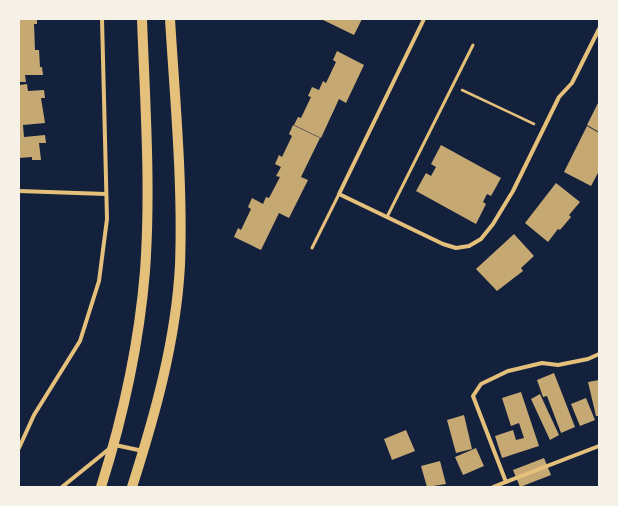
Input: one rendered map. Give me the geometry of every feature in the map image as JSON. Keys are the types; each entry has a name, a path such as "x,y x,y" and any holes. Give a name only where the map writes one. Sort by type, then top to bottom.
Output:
{"main road":[{"path":"101,487 114,445 134,353 145,271 147,188 142,19"},
{"path":"132,487 161,390 176,304 180,265 179,182 170,19"}],"street":[{"path":"19,448 34,415 80,341 99,281 107,219 102,19"},
{"path":"424,19 339,194 443,244 456,248 469,246 481,239 492,224 513,191 559,97 572,83 599,29"},
{"path":"19,191 106,194"},
{"path":"506,482 473,396 481,384 508,371 542,363 558,365 588,359 599,354"},
{"path":"62,487 114,445 144,451"},
{"path":"493,487 599,446"}],"lane":[{"path":"387,217 473,45"},
{"path":"312,248 339,194"}],"path":[{"path":"462,90 544,129"}],"building":[{"path":"19,19 37,19 37,24 34,24 35,50 39,50 40,67 42,67 43,75 25,75 26,82 19,82"},
{"path":"321,19 362,19 354,35"},
{"path":"337,51 364,65 346,103 339,99 321,138 294,125 298,117 301,118 311,97 308,96 312,87 319,90 323,81 326,83 336,62 333,60"},
{"path":"27,84 28,91 44,90 45,98 41,98 45,123 23,125 24,137 45,135 46,143 39,143 41,160 32,160 32,157 19,158 19,85"},
{"path":"599,101 599,132 587,125"},
{"path":"293,125 320,138 301,177 308,180 289,218 279,213 261,250 234,237 238,228 241,230 251,209 248,207 252,198 263,204 266,197 269,198 280,177 276,176 281,167 275,164 279,155 282,157 292,136 289,134"},
{"path":"587,126 599,133 599,171 591,186 564,172"},
{"path":"441,145 501,178 491,196 487,194 483,202 486,204 476,224 416,191 426,173 431,176 436,167 431,164"},
{"path":"556,183 580,202 569,215 571,217 560,230 558,229 548,242 525,223"},
{"path":"514,234 534,256 521,268 523,271 497,291 476,269"},
{"path":"554,373 575,427 561,433 547,396 543,397 537,380"},
{"path":"599,380 599,416 596,416 588,382"},
{"path":"521,392 539,446 502,458 495,436 513,430 516,440 524,438 519,423 511,426 502,398"},
{"path":"540,394 559,435 550,440 531,399"},
{"path":"586,398 595,420 580,426 571,404"},
{"path":"464,415 472,449 456,453 447,420"},
{"path":"406,430 415,451 392,460 384,439"},
{"path":"476,448 484,466 463,475 455,457"},
{"path":"544,458 551,475 520,487 513,470"},
{"path":"440,461 446,484 427,487 421,466"}]}
